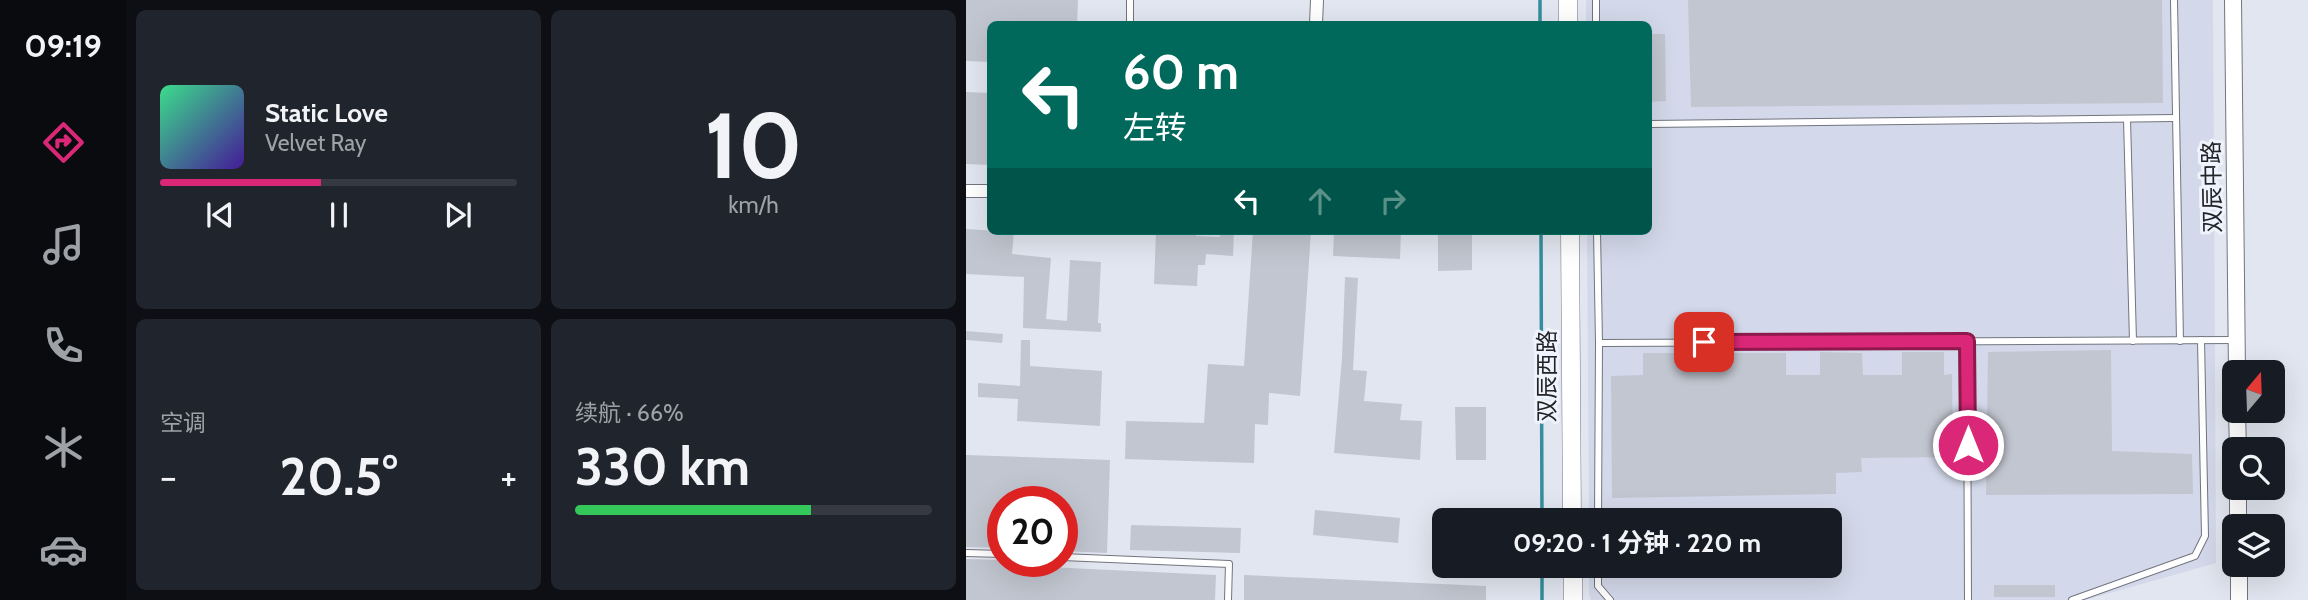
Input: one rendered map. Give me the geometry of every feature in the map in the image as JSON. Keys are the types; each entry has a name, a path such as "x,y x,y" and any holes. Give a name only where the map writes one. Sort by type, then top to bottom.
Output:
{"main road":[{"path":"1568,0 1568,21"},
{"name":"双辰西路","path":"1570,235 1572,508"},
{"path":"1573,578 1573,600"}],"street":[{"path":"1316,21 1317,0"},
{"name":"双辰中路","path":"2233,0 2237,360"},
{"path":"966,191 987,191"},
{"path":"2239,577 2239,600"}],"lane":[{"path":"1130,0 1130,21"},
{"path":"1596,21 1597,0"},
{"path":"2174,0 2180,341"},
{"path":"1652,124 2175,118"},
{"path":"2127,119 2133,341"},
{"path":"1597,235 1598,508"},
{"path":"2072,600 2195,556 2205,536 2201,340"},
{"path":"1599,343 2236,340"},
{"path":"1967,341 1968,600"},
{"path":"966,553 987,554"},
{"path":"1078,558 1229,564 1228,600"},
{"path":"1598,578 1598,586 1610,600"}],"shaded area":[{"path":"1586,0 2213,0 2216,563 2085,600 1591,600 1589,578 1842,578 1842,508 1589,508 1587,235 1652,235 1652,21 1586,21"}],"building":[{"path":"966,0 1078,0 1077,21 987,21 987,62 966,61"},
{"path":"1688,0 2162,0 2163,103 1691,107"},
{"path":"1652,34 1665,34 1666,101 1652,102"},
{"path":"966,92 987,93 987,165 966,164"},
{"path":"966,229 987,230 987,235 1014,235 1012,254 1051,258 1046,319 1067,321 1070,260 1101,262 1098,323 1101,323 1101,332 1023,328 1024,277 966,274"},
{"path":"1156,235 1234,235 1233,256 1206,254 1205,265 1198,265 1197,286 1154,284"},
{"path":"1253,235 1311,235 1300,396 1269,393 1268,425 1255,424 1254,463 1125,459 1126,421 1204,423 1208,364 1244,366"},
{"path":"1334,235 1401,235 1400,259 1333,256"},
{"path":"1438,235 1472,235 1472,270 1438,271"},
{"path":"1345,277 1358,278 1353,370 1367,371 1364,401 1402,404 1400,420 1422,421 1420,460 1334,453"},
{"path":"966,331 1003,334 1002,343 966,340"},
{"path":"1021,340 1030,340 1030,366 1102,371 1100,426 1017,421 1018,399 978,397 978,383 1020,386"},
{"path":"2111,350 2112,451 2192,454 2193,494 1986,495 1988,352"},
{"path":"1820,352 1862,353 1863,375 1902,375 1902,352 1944,352 1944,375 1952,374 1953,457 1861,458 1862,472 1836,473 1836,494 1612,498 1611,376 1643,375 1643,353 1786,353 1786,375 1820,375"},
{"path":"1455,407 1486,407 1486,460 1456,460"},
{"path":"966,455 1110,460 1107,553 1078,552 1078,486 987,486 987,548 966,547"},
{"path":"1315,510 1400,518 1398,543 1313,535"},
{"path":"1131,525 1241,528 1240,553 1130,550"},
{"path":"966,559 987,560 987,577 1078,577 1078,569 1216,575 1215,600 966,600"},
{"path":"1244,575 1486,586 1486,600 1244,600"},
{"path":"1994,585 2055,585 2055,597 1994,597"}],"waterway":[{"path":"1540,0 1540,21"},
{"path":"1541,235 1542,508"},
{"path":"1542,578 1542,600"}],"route":[{"path":"1704,342 1967,341 1968,445"}]}
